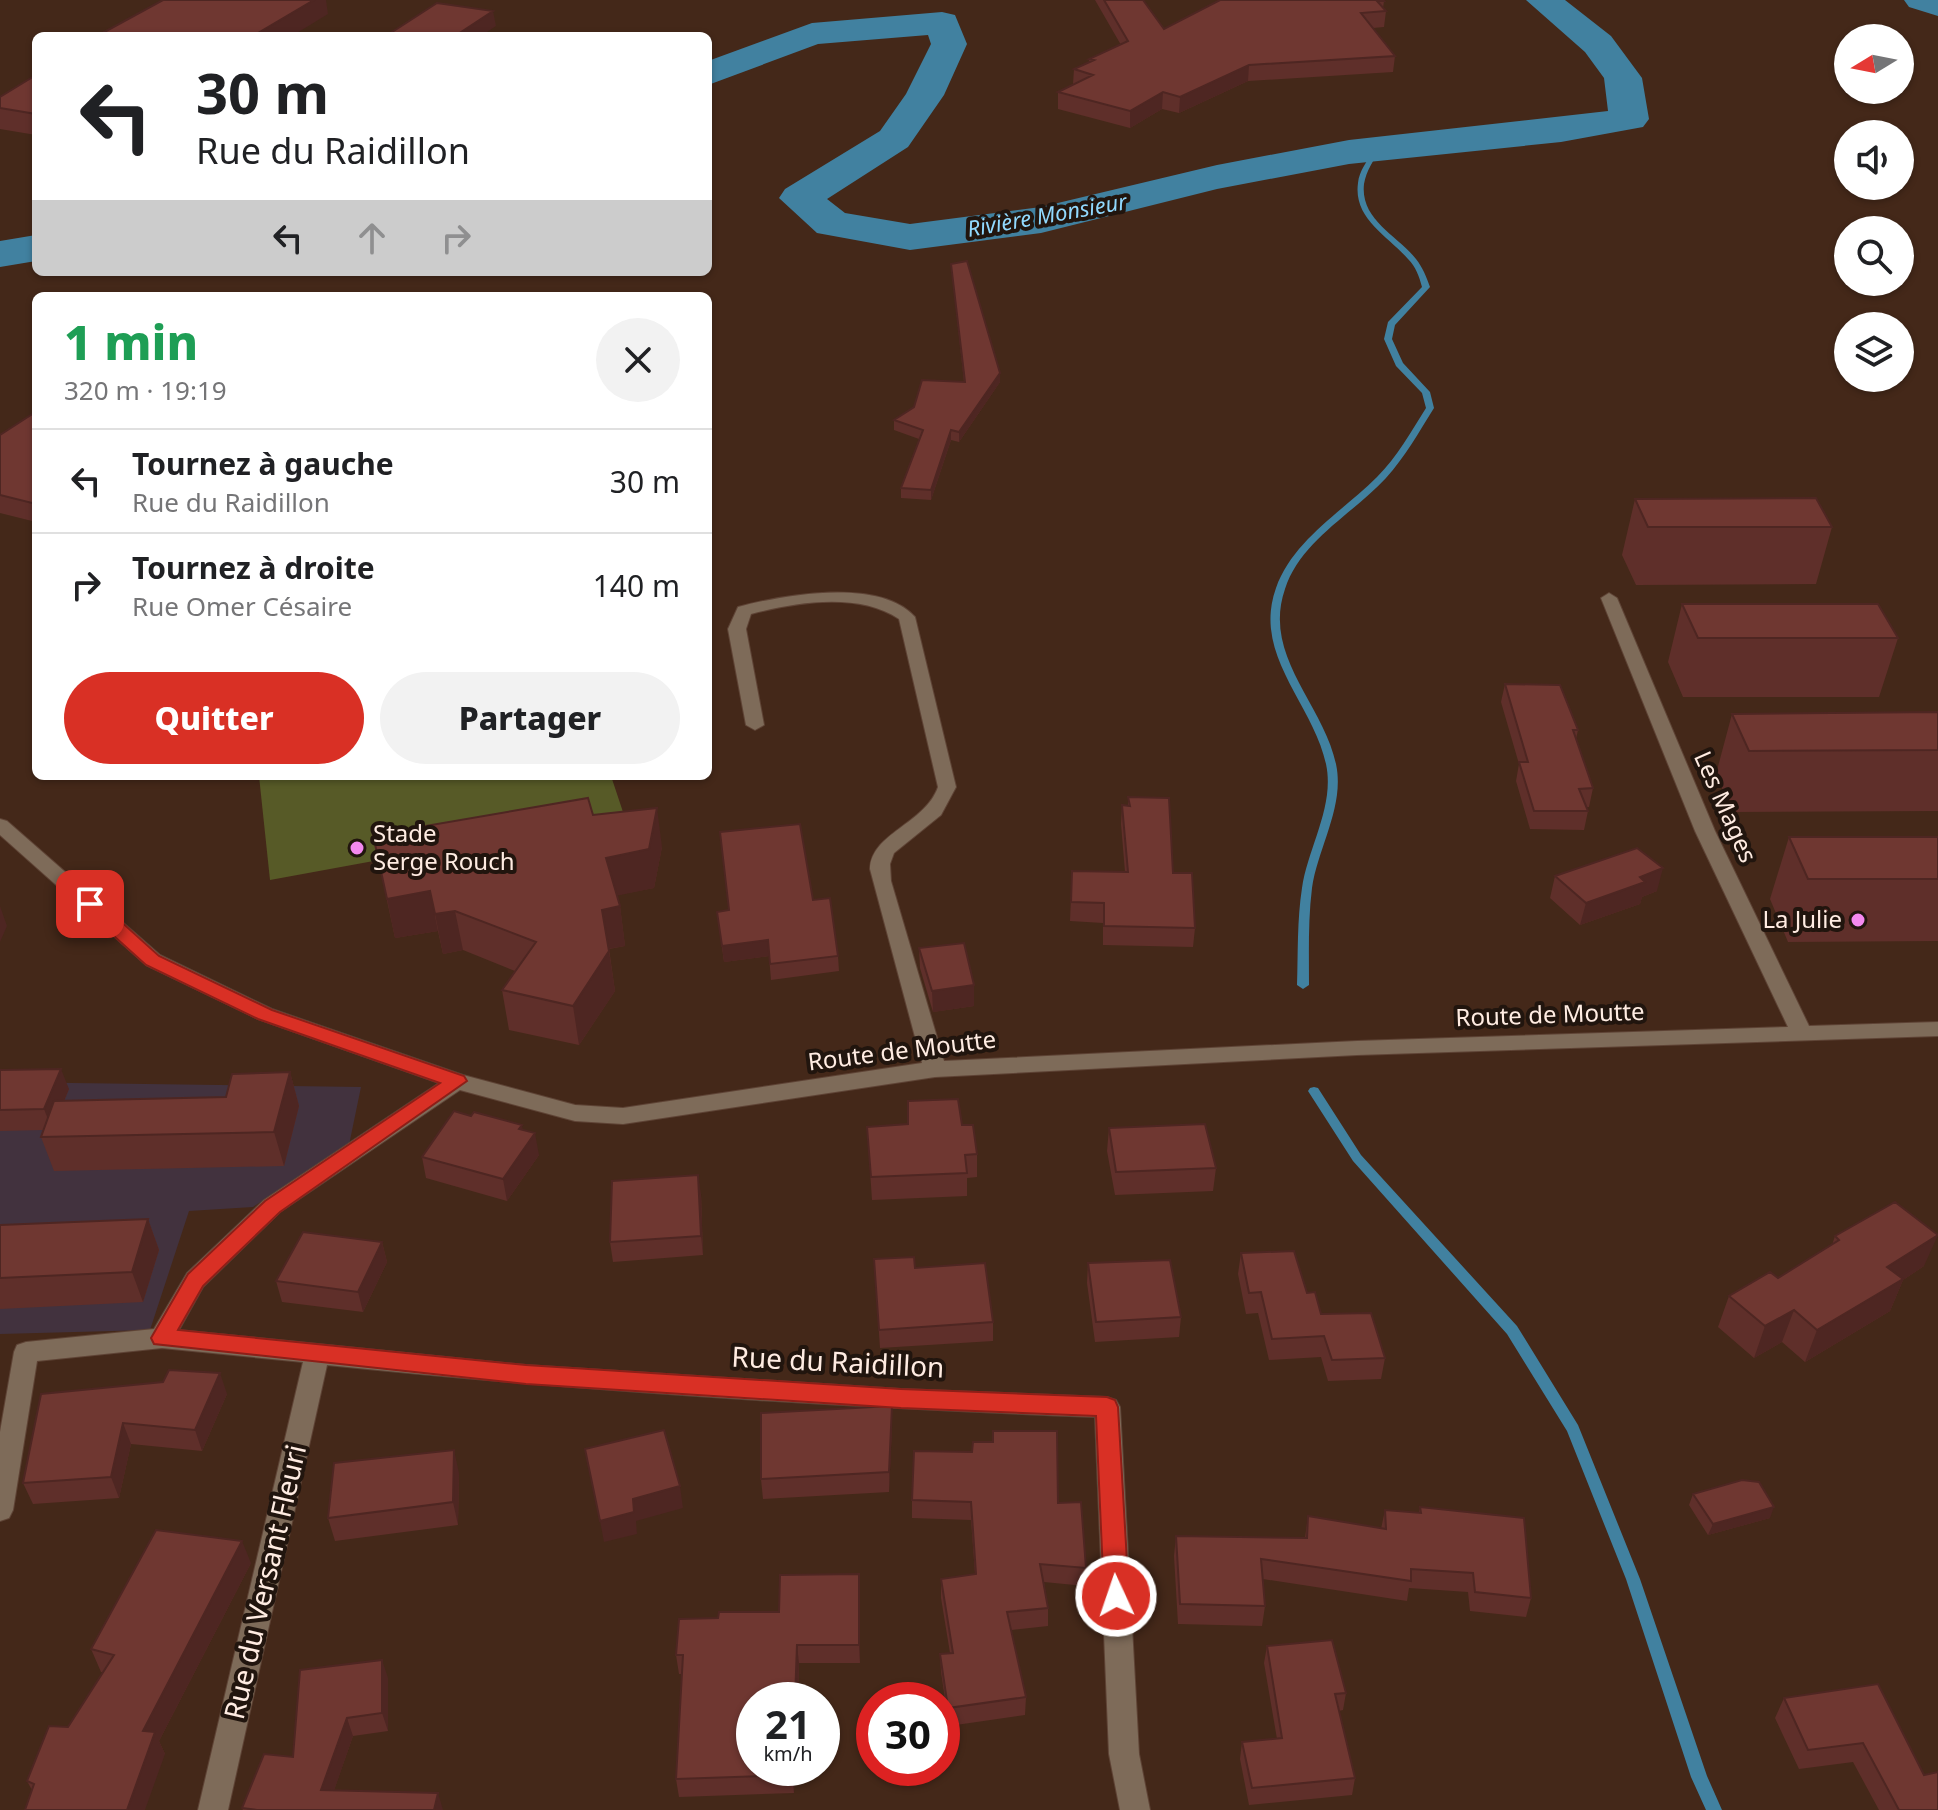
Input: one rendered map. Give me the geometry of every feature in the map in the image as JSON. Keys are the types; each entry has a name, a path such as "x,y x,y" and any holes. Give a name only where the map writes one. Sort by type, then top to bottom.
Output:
{"street":[{"name":"Les Mages","path":"1609,598 1705,831 1802,1033"},
{"path":"755,725 737,629 744,611 760,606 836,599 873,601 899,609 907,617 947,787 944,802 932,816 890,847 880,862 881,881 935,1069"},
{"name":"Route de Moutte","path":"0,825 153,960 265,1014 457,1081 575,1113 623,1116 935,1069 1342,1049 1802,1033 1935,1034"},
{"path":"162,1338 195,1280 272,1206 457,1081"},
{"name":"Rue du Raidillon","path":"0,1510 26,1352 162,1338 538,1375 901,1399 1107,1407 1124,1754 1135,1810"},
{"name":"Rue du Versant Fleuri","path":"213,1810 317,1354"}],"shaded area":[{"path":"0,1082 361,1087 349,1145 253,1207 189,1211 150,1330 0,1334"}],"green space":[{"name":"Stade Serge Rouch","path":"259,780 612,780 624,815 270,880"}],"building":[{"path":"163,0 314,0 260,32 104,32"},
{"path":"1104,0 1143,0 1164,29 1220,0 1383,0 1377,1 1386,11 1361,13 1395,56 1249,65 1180,97 1163,92 1130,111 1058,92 1093,75 1074,69 1128,41"},
{"path":"437,3 493,11 461,32 392,32"},
{"path":"32,77 32,113 0,108 0,97"},
{"path":"967,261 1000,373 959,432 951,430 931,490 901,488 923,430 894,420 914,407 922,380 965,382 951,264"},
{"path":"32,414 32,503 0,495 0,435"},
{"path":"1816,498 1832,527 1648,527 1635,499"},
{"path":"1682,604 1878,604 1898,638 1698,638"},
{"path":"1505,684 1560,685 1578,730 1573,730 1593,788 1579,789 1588,811 1534,811 1519,762 1528,762"},
{"path":"1938,712 1938,750 1749,751 1732,714"},
{"path":"1128,797 1169,798 1173,873 1192,873 1195,928 1104,926 1104,903 1071,902 1072,871 1128,872 1122,805 1130,806"},
{"path":"588,798 593,815 657,808 649,849 606,858 620,906 602,910 609,951 573,1006 502,990 536,942 455,911 435,914 430,891 387,899 373,835"},
{"path":"800,824 813,900 830,898 838,956 770,964 768,940 722,946 717,912 729,910 720,832"},
{"path":"1789,837 1938,837 1938,879 1808,879"},
{"path":"1637,848 1663,868 1640,877 1645,882 1586,903 1555,876"},
{"path":"964,943 974,985 932,991 919,948"},
{"path":"61,1069 44,1109 0,1110 0,1070"},
{"path":"290,1072 274,1132 41,1137 54,1101 226,1097 232,1074"},
{"path":"958,1099 962,1125 973,1125 977,1154 965,1155 967,1173 871,1177 867,1127 908,1124 908,1101"},
{"path":"454,1111 471,1116 474,1112 522,1125 519,1129 535,1133 503,1179 422,1157"},
{"path":"1205,1124 1216,1168 1116,1172 1109,1128"},
{"path":"698,1175 701,1236 610,1242 612,1181"},
{"path":"1895,1202 1938,1235 1887,1267 1903,1279 1817,1330 1794,1310 1765,1326 1729,1296 1770,1272 1778,1278 1839,1240 1835,1236"},
{"path":"148,1219 132,1272 0,1278 0,1225"},
{"path":"303,1232 382,1242 358,1292 276,1281"},
{"path":"1294,1251 1307,1293 1315,1292 1321,1314 1371,1313 1385,1358 1332,1360 1324,1336 1272,1339 1261,1292 1249,1293 1241,1253"},
{"path":"914,1257 915,1268 985,1263 993,1322 879,1330 874,1259"},
{"path":"1170,1260 1181,1317 1096,1322 1088,1263"},
{"path":"169,1370 220,1373 195,1430 123,1423 111,1477 23,1483 41,1394 163,1382"},
{"path":"892,1406 889,1472 761,1479 761,1413"},
{"path":"664,1430 680,1486 633,1499 634,1512 600,1521 585,1449"},
{"path":"993,1431 1057,1431 1058,1503 1081,1502 1086,1568 1040,1564 1048,1608 1007,1612 1026,1697 960,1706 960,1682 944,1682 940,1654 953,1653 941,1579 976,1574 971,1502 912,1500 914,1451 972,1452 973,1442 993,1442"},
{"path":"454,1450 453,1502 328,1518 334,1463"},
{"path":"1742,1480 1759,1482 1774,1507 1713,1524 1693,1494"},
{"path":"1420,1507 1524,1518 1531,1598 1475,1592 1473,1573 1411,1569 1411,1581 1261,1559 1265,1606 1180,1604 1176,1536 1307,1538 1308,1516 1386,1529 1385,1510 1421,1513"},
{"path":"156,1530 242,1541 143,1731 155,1732 127,1810 25,1810 34,1784 27,1781 49,1726 68,1727 114,1655 91,1649"},
{"path":"859,1574 859,1645 797,1645 796,1682 736,1682 736,1777 676,1779 683,1655 676,1655 679,1619 718,1618 719,1612 779,1612 780,1575"},
{"path":"1332,1640 1346,1693 1335,1694 1355,1778 1252,1788 1242,1742 1282,1738 1267,1646"},
{"path":"382,1660 382,1713 347,1718 321,1790 438,1793 434,1810 242,1808 264,1754 293,1757 300,1670"},
{"path":"1878,1684 1924,1775 1938,1772 1938,1810 1899,1810 1863,1743 1808,1750 1784,1698"}],"waterway":[{"name":"Rivière Monsieur","path":"712,72 812,34 942,23 949,44 925,95 894,139 800,198 832,224 910,237 1041,220 1217,177 1349,152 1561,130 1629,119 1623,78 1598,44 1543,0"},
{"name":"Rivière Monsieur","path":"1921,0 1938,5"},
{"path":"1303,985 1307,888 1329,811 1333,779 1324,742 1282,658 1276,636 1275,613 1280,589 1298,556 1388,470 1430,408 1426,392 1399,364 1388,339 1391,324 1426,287 1413,259 1377,226 1361,200 1362,180 1377,149"},
{"name":"Rivière Monsieur","path":"0,254 32,249"},
{"path":"1314,1091 1357,1158 1512,1330 1573,1429 1633,1579 1699,1777 1714,1810"}],"place":[{"name":"Stade Serge Rouch","path":"357,848"},
{"name":"La Julie","path":"1858,920"}],"route":[{"path":"90,904 153,960 265,1014 457,1081 272,1206 195,1280 162,1338 526,1375 901,1399 1107,1407 1116,1596"}]}
